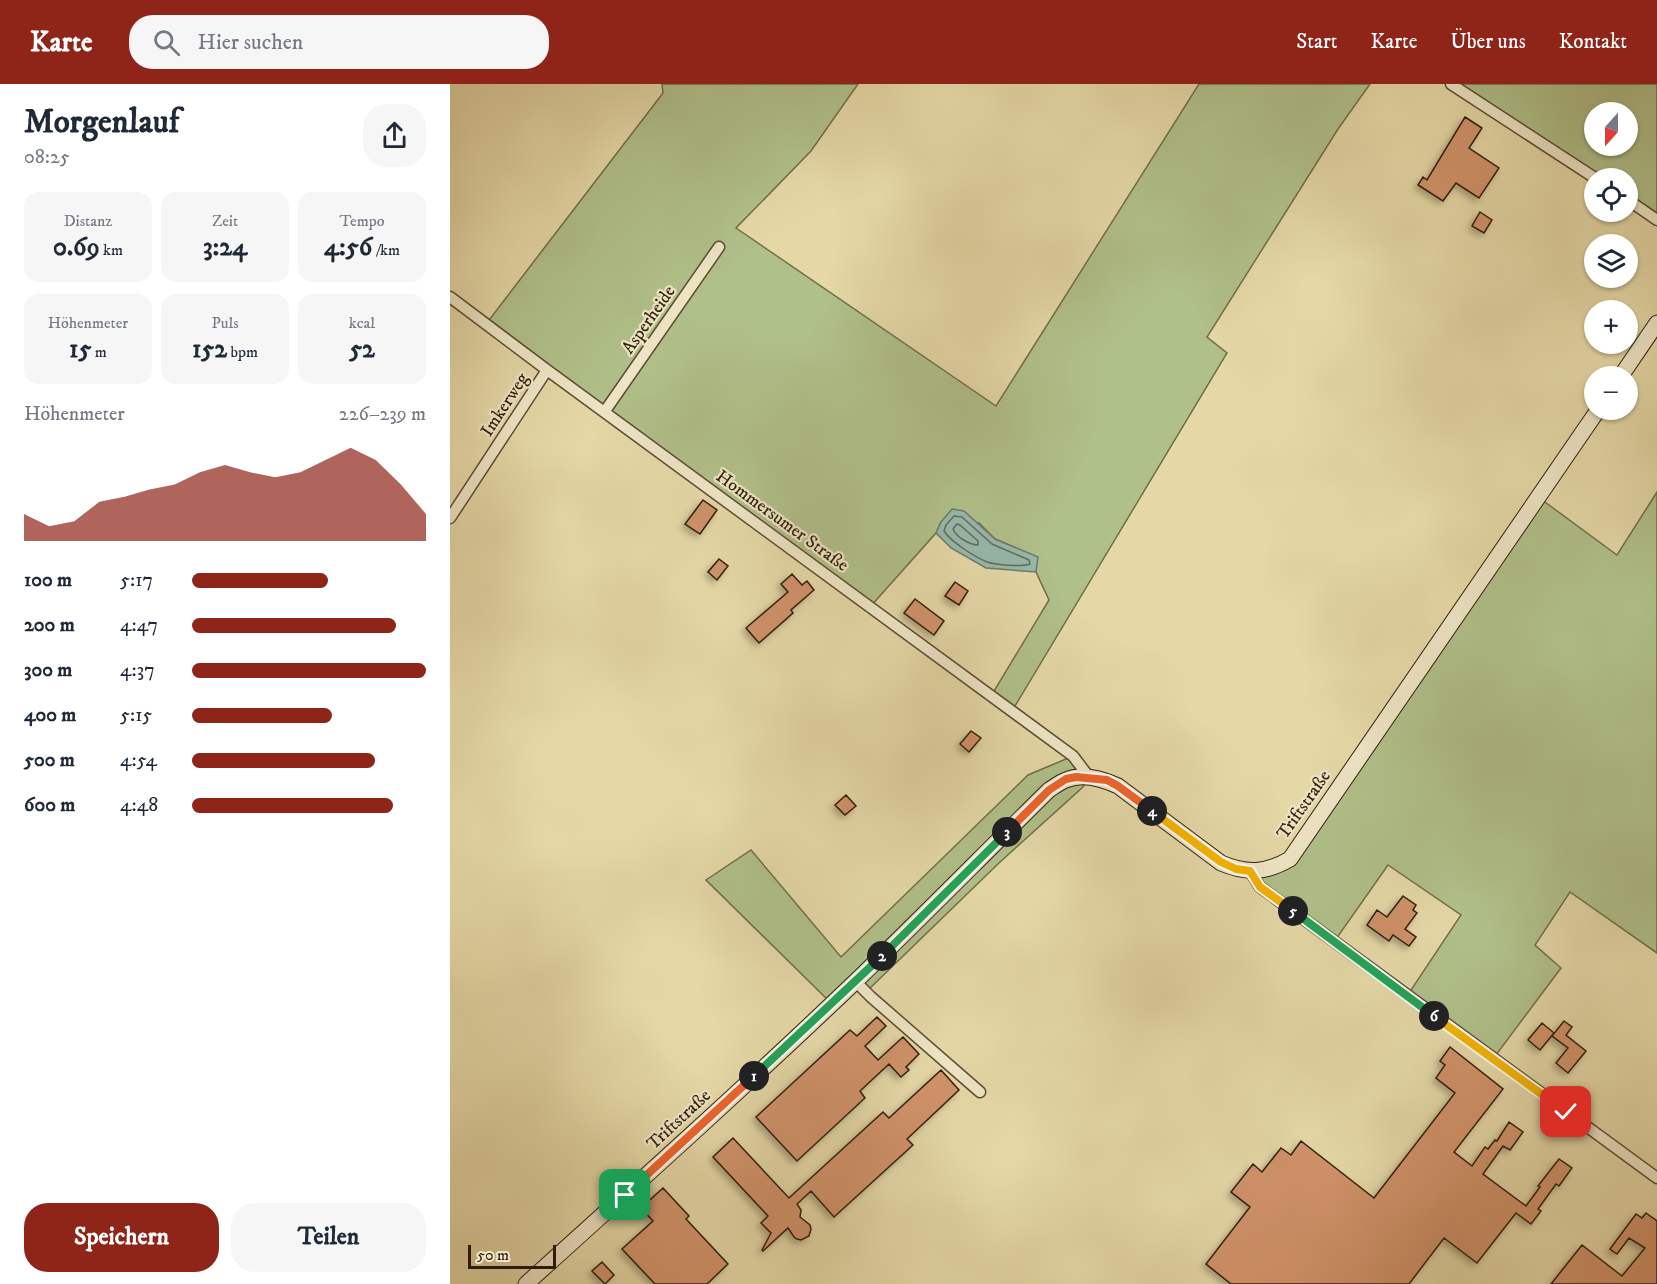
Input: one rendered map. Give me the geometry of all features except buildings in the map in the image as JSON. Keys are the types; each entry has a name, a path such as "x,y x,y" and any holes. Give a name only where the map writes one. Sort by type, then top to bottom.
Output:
{"street":[{"path":"1451,84 1584,171"},
{"path":"1638,208 1657,220"},
{"name":"Asperheide","path":"605,411 719,247"},
{"name":"Hommersumer Straße","path":"450,297 1073,756 1089,777"},
{"path":"1628,366 1657,323"},
{"name":"Imkerweg","path":"450,518 547,370"},
{"name":"Triftstraße","path":"526,1284 676,1149 855,982 1049,790 1066,779 1089,777 1107,780 1221,862 1236,869 1250,871 1280,865 1290,859 1591,420"},
{"path":"1250,871 1260,887 1657,1178"},
{"path":"855,982 980,1092"}],"green space":[{"path":"662,84 858,84 811,151 736,228 996,406 1199,84 1370,84 1338,129 1207,337 1227,353 1012,711 991,696 1049,600 1036,572 1037,557 995,539 979,523 941,522 936,533 870,607 486,324 663,93"},
{"path":"1461,84 1657,84 1657,220 1638,207 1638,168 1584,168 1584,170"},
{"path":"1657,492 1657,953 1570,892 1535,945 1561,968 1493,1059 1407,996 1461,915 1388,865 1334,942 1260,887 1250,871 1280,865 1538,497 1617,555"},
{"path":"1073,756 1089,777 1083,787 1000,862 866,992 855,982 832,1004 706,880 751,850 841,957 1028,775"}],"water":[{"path":"952,509 964,511 995,539 1038,557 1036,572 986,568 951,548 936,533 941,522"}],"route":[{"path":"625,1195 855,982 1049,790 1066,779 1076,777 1107,780 1221,862 1236,869 1250,871 1260,887 1566,1112"}]}
